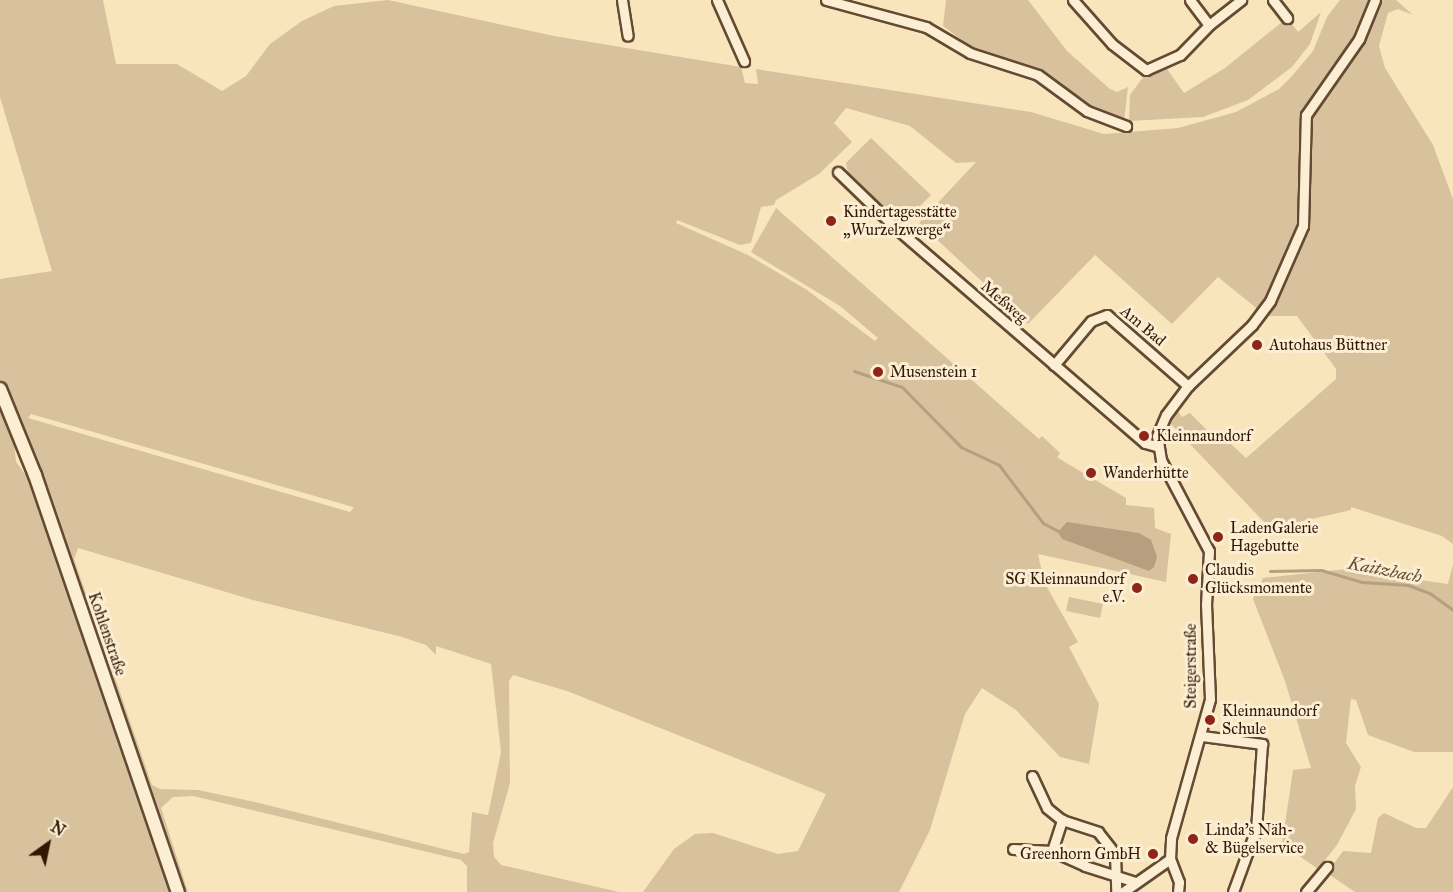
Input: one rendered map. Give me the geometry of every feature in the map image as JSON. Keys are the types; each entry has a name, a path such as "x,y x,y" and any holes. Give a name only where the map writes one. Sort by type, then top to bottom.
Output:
{"street":[{"path":"622,0 628,36"},
{"path":"717,0 744,61"},
{"path":"826,0 926,27 970,53 1038,75 1087,111 1126,126"},
{"path":"1073,0 1140,69 1180,55 1209,25 1241,0"},
{"path":"1190,0 1209,25"},
{"path":"1273,0 1287,18"},
{"path":"1156,446 1166,415 1188,386 1262,314 1288,265 1303,226 1306,115 1359,39 1375,0"},
{"name":"Meßweg","path":"838,172 896,228 1054,365 1145,443 1156,446"},
{"name":"Am Bad","path":"1054,365 1091,321 1107,315 1188,386"},
{"name":"Kohlenstraße","path":"0,389 35,475 178,892"},
{"name":"Steigerstraße","path":"1156,446 1209,551 1206,605 1210,699 1202,736 1171,838 1170,859 1179,882 1178,892"},
{"path":"1202,736 1262,744 1256,829 1233,892"},
{"path":"1032,776 1047,808 1062,820 1088,827 1107,841 1115,854 1118,877 1116,892"},
{"path":"1053,851 1062,820"},
{"path":"1013,849 1053,851 1135,882"},
{"path":"1123,892 1170,859"},
{"path":"1306,892 1327,867"}],"shaded area":[{"path":"0,0 103,0 116,64 177,64 222,91 246,76 270,44 302,21 334,6 388,0 554,36 741,67 745,83 758,84 756,69 1031,112 1104,134 1178,128 1236,112 1279,89 1292,76 1313,51 1327,17 1340,0 1396,0 1413,15 1398,9 1388,13 1379,46 1385,68 1433,145 1453,199 1453,544 1442,536 1351,507 1351,510 1255,532 1265,523 1170,423 1177,410 1182,417 1190,413 1219,442 1230,443 1246,458 1336,379 1336,369 1297,316 1266,316 1218,277 1172,324 1095,255 1028,324 919,223 976,162 956,163 910,126 846,108 834,123 852,142 819,174 776,200 774,205 761,207 751,243 740,245 677,220 676,223 748,255 807,290 875,341 878,338 840,306 751,252 776,208 1039,439 1042,436 1060,453 1057,457 1126,498 1126,505 1154,508 1155,528 1171,534 1166,582 1038,554 1044,582 1078,642 1069,647 1099,704 1089,764 1060,757 1016,710 982,688 965,714 930,830 899,892 643,892 674,849 695,834 713,833 778,854 798,851 826,794 567,691 513,675 509,681 510,783 493,843 494,857 501,865 619,892 467,892 467,866 461,860 193,796 173,797 161,808 188,892 0,892 0,279 52,271 0,97","holes":["31,414 354,507 350,512 28,418","12,424 34,486 16,462","78,548 253,600 402,637 426,645 436,655 436,646 491,664 501,752 488,815 472,812 469,852 464,854 255,802 198,790 160,789 152,785 74,559"]},
{"path":"946,0 1028,0 1067,51 1110,89 1117,92 1128,87 1124,122 1092,111 1041,69 1037,72 974,49 943,26"},
{"path":"1321,12 1310,44 1292,67 1248,100 1203,117 1129,121 1130,95 1144,76 1167,69 1184,93 1225,68 1287,18 1298,32"},
{"path":"871,138 931,195 902,224 858,184 855,186 847,169 846,163"},
{"path":"1067,522 1139,533 1151,540 1157,557 1154,567 1149,571 1062,539 1058,532"},
{"path":"1453,564 1453,752 1414,752 1368,735 1356,700 1351,699 1346,743 1361,767 1355,786 1356,809 1337,845 1318,869 1282,844 1293,770 1311,768 1285,681 1253,599 1263,578 1347,569 1448,584"},
{"path":"1069,597 1103,604 1100,618 1066,611"},
{"path":"1453,787 1453,892 1355,892 1327,873 1343,851 1371,853 1378,818 1384,813 1416,828 1426,828"}],"waterway":[{"name":"Kaitzbach","path":"854,371 902,387 961,447 999,465 1043,523 1060,532"},
{"name":"Kaitzbach","path":"1270,571 1321,570 1362,582 1408,585 1431,594 1453,610"}],"place":[{"name":"Kindertagesstätte „Wurzelzwerge“","path":"831,221"},
{"name":"Autohaus Büttner","path":"1257,345"},
{"name":"Musenstein 1","path":"878,372"},
{"name":"Kleinnaundorf","path":"1144,436"},
{"name":"Wanderhütte","path":"1091,473"},
{"name":"LadenGalerie Hagebutte","path":"1218,537"},
{"name":"Claudis Glücksmomente","path":"1193,579"},
{"name":"SG Kleinnaundorf e.V.","path":"1137,588"},
{"name":"Kleinnaundorf Schule","path":"1210,720"},
{"name":"Linda's Näh- & Bügelservice","path":"1193,839"},
{"name":"Greenhorn GmbH","path":"1153,854"}]}
